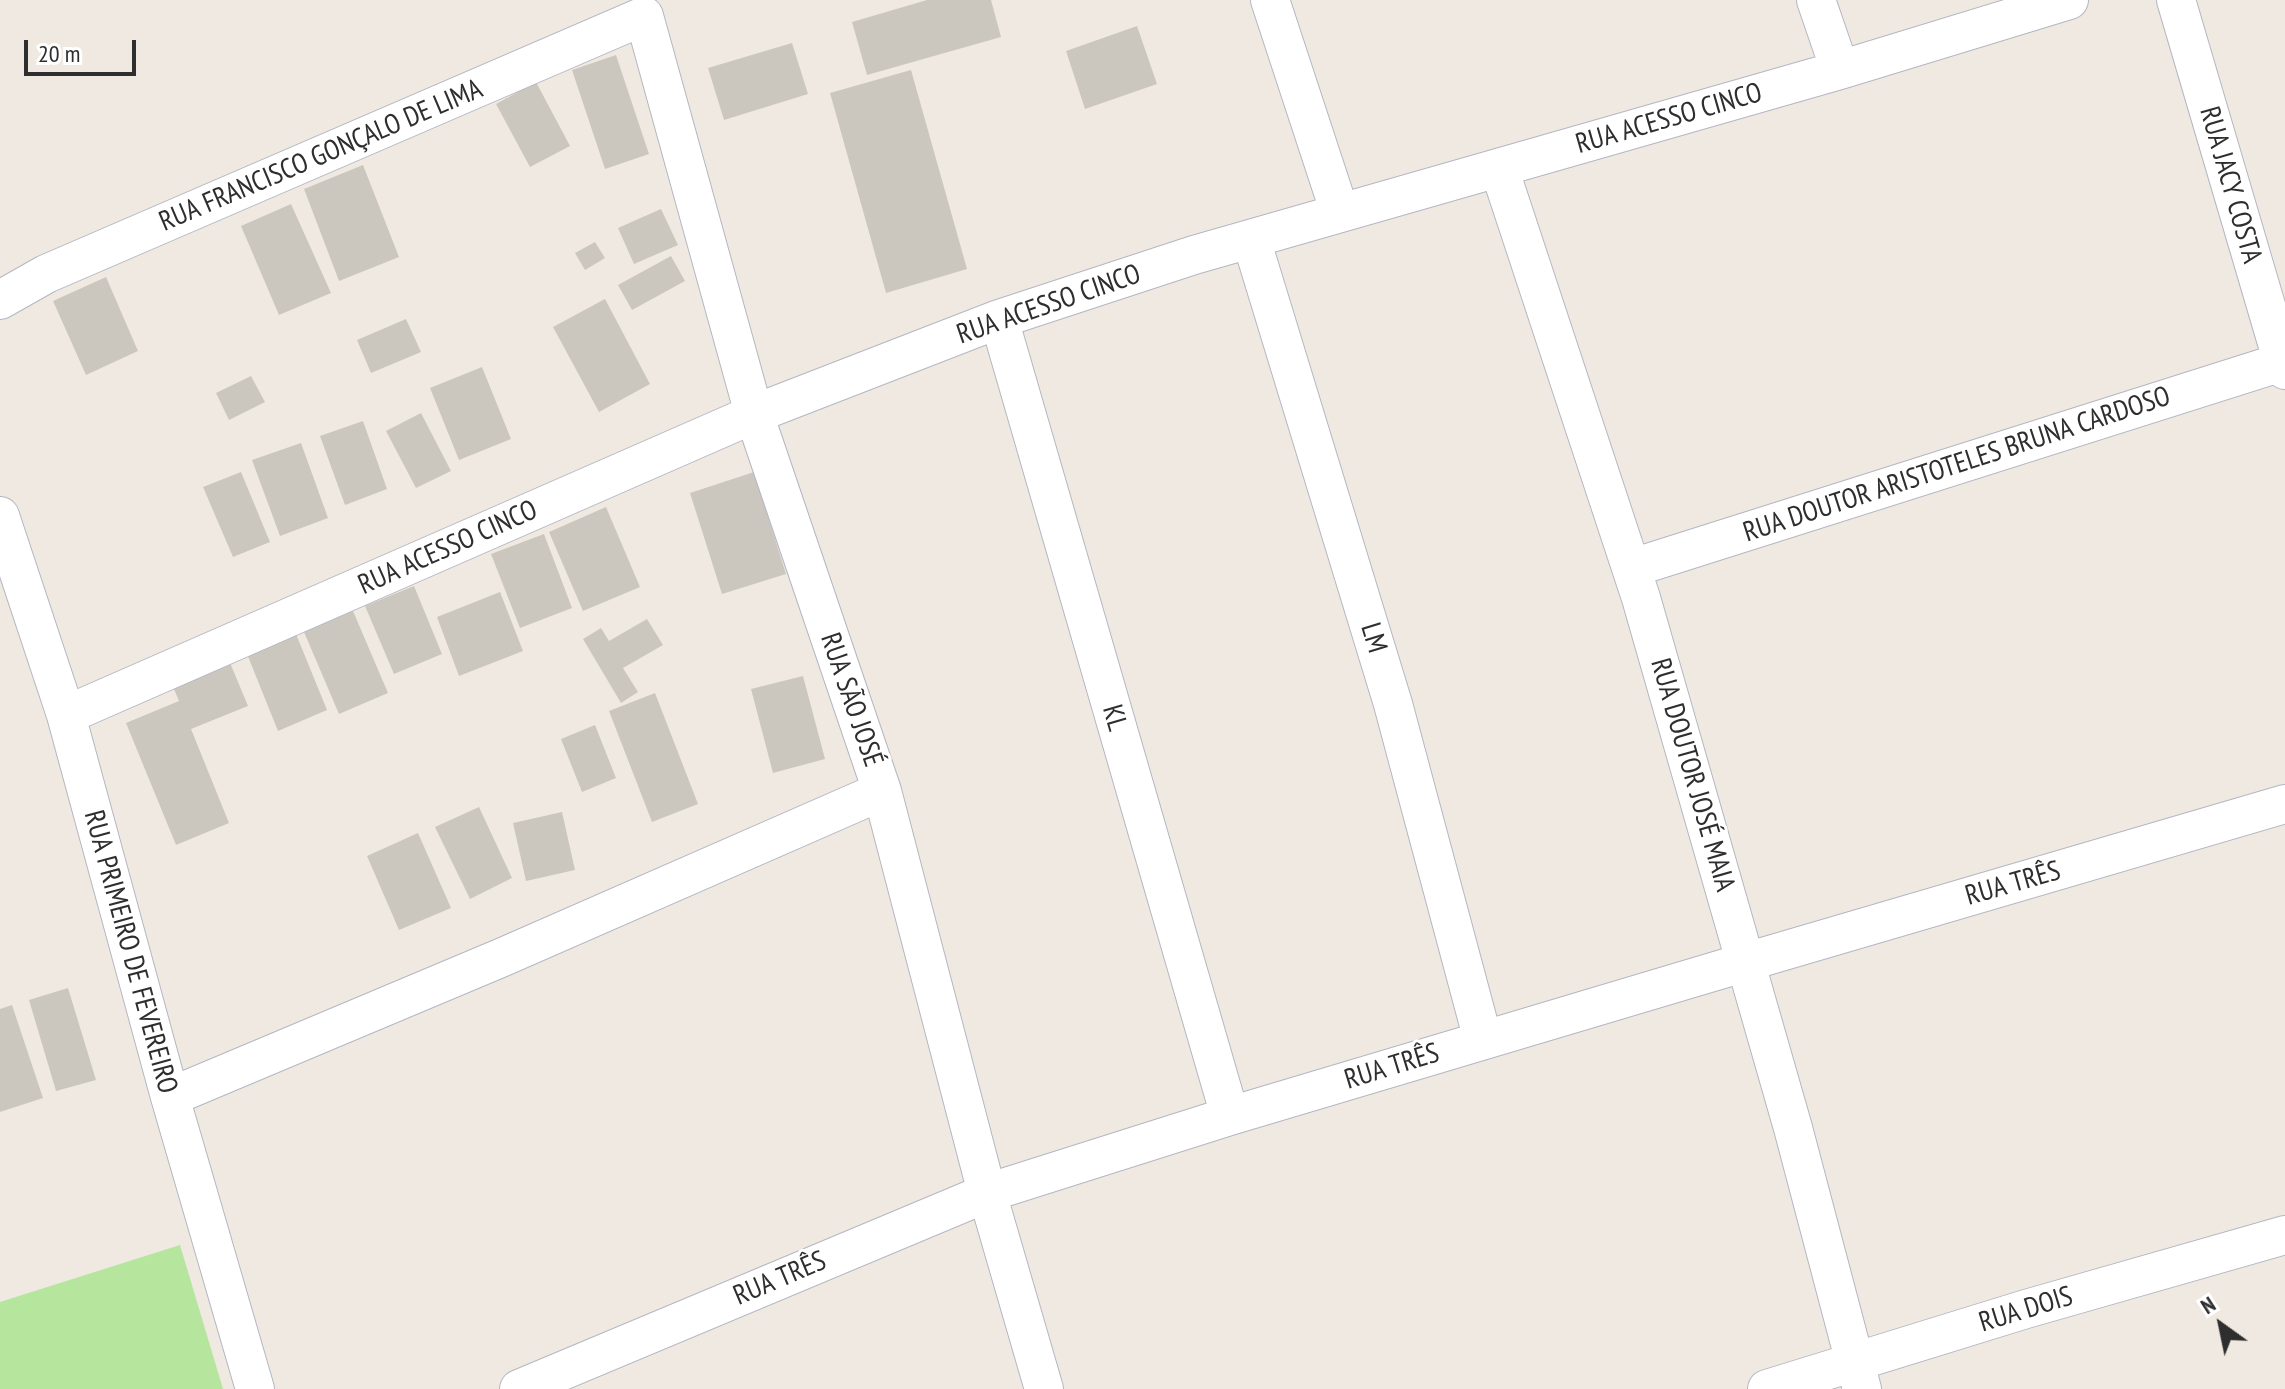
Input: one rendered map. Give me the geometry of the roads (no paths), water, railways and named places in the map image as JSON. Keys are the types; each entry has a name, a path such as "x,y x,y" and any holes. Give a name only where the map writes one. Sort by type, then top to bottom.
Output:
{"street":[{"path":"1270,0 1340,213"},
{"path":"1816,0 1840,70"},
{"name":"RUA ACESSO CINCO","path":"66,715 754,414 999,319 1194,255 1840,70 2069,0"},
{"name":"RUA JACY COSTA","path":"2176,0 2284,366"},
{"name":"RUA FRANCISCO GONÇALO DE LIMA","path":"0,300 46,274 644,16"},
{"name":"RUA SÃO JOSÉ","path":"644,16 754,414 882,791 987,1193 1044,1389"},
{"name":"RUA DOUTOR JOSÉ MAIA","path":"1499,168 1632,568 1797,1143 1858,1376"},
{"name":"LM","path":"1251,239 1393,704 1483,1040"},
{"name":"KL","path":"999,319 1230,1116"},
{"name":"RUA DOUTOR ARISTOTELES BRUNA CARDOSO","path":"1632,568 2284,366"},
{"name":"RUA PRIMEIRO DE FEVEREIRO","path":"0,516 66,715 170,1097 255,1389"},
{"path":"170,1097 503,957 882,791"},
{"name":"RUA TRÊS","path":"519,1389 987,1193 1483,1040 2285,804"},
{"name":"RUA DOIS","path":"1767,1389 1858,1376 2026,1309 2285,1235"}]}
